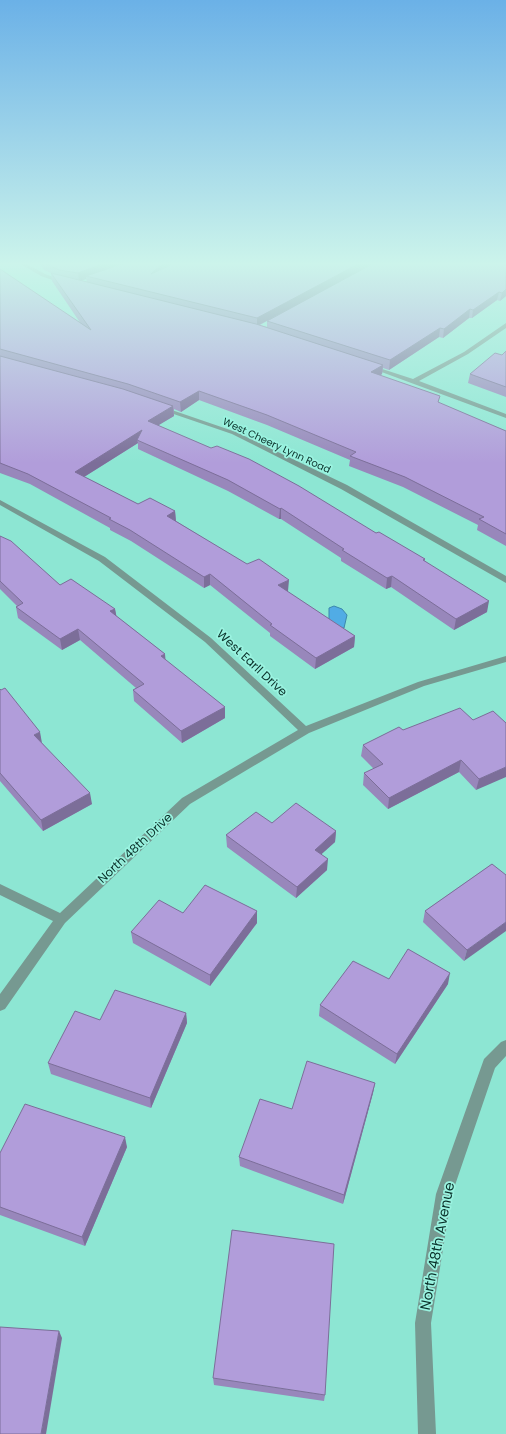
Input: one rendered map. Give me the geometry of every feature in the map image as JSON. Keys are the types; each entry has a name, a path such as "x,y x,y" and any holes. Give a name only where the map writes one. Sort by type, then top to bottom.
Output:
{"street":[{"path":"414,381 466,353 500,329"},
{"path":"362,364 414,381 506,416"},
{"name":"West Cheery Lynn Road","path":"155,406 234,433 330,481 506,580"},
{"name":"West Earll Drive","path":"0,502 102,559 208,640 305,730"},
{"path":"305,730 421,684 506,659"},
{"name":"North 48th Drive","path":"0,1005 61,919 186,801 305,730"},
{"path":"0,889 61,919"},
{"name":"North 48th Avenue","path":"427,1434 423,1323 444,1194 490,1064 506,1046"}],"water":[{"path":"334,606 342,609 347,615 344,628 339,629 329,621 329,608"}],"building":[{"path":"0,329 271,329 383,365 371,372 440,396 438,402 506,431 506,534 479,519 484,517 405,477 350,456 356,452 267,415 199,391 180,402 128,384 0,349"},
{"path":"292,329 439,329 390,360"},
{"path":"506,351 506,387 470,374 495,353 502,355"},
{"path":"0,356 123,389 173,406 148,421 211,448 217,446 249,459 299,486 376,533 379,532 425,559 423,560 489,601 456,619 392,576 387,578 342,550 344,549 281,508 280,509 228,480 137,440 142,430 75,472 138,504 150,498 175,511 167,516 247,564 259,559 289,580 278,585 355,636 316,658 270,625 272,624 210,574 204,577 130,530 109,519 111,518 28,474 0,463"},
{"path":"0,536 11,541 60,585 71,579 115,609 110,611 165,654 161,656 225,707 181,731 133,690 144,684 78,629 60,639 16,607 23,603 0,581"},
{"path":"5,688 40,732 34,735 90,793 41,820 0,773 0,689"},
{"path":"460,708 473,720 493,711 506,723 506,767 479,779 461,760 389,798 364,773 383,764 363,745 399,727 403,730"},
{"path":"296,803 336,831 315,850 328,859 297,887 226,835 256,812 272,823"},
{"path":"492,864 506,875 506,922 467,950 425,911"},
{"path":"205,885 257,911 210,975 131,932 159,900 183,913"},
{"path":"408,949 450,973 397,1054 320,1005 353,961 389,979"},
{"path":"115,990 186,1013 150,1098 48,1063 75,1011 100,1020"},
{"path":"307,1061 375,1083 344,1195 239,1157 260,1099 292,1109"},
{"path":"25,1104 125,1137 82,1237 0,1207 0,1153"},
{"path":"232,1230 334,1244 325,1395 213,1378"},
{"path":"0,1327 59,1331 41,1434 0,1434"}]}
